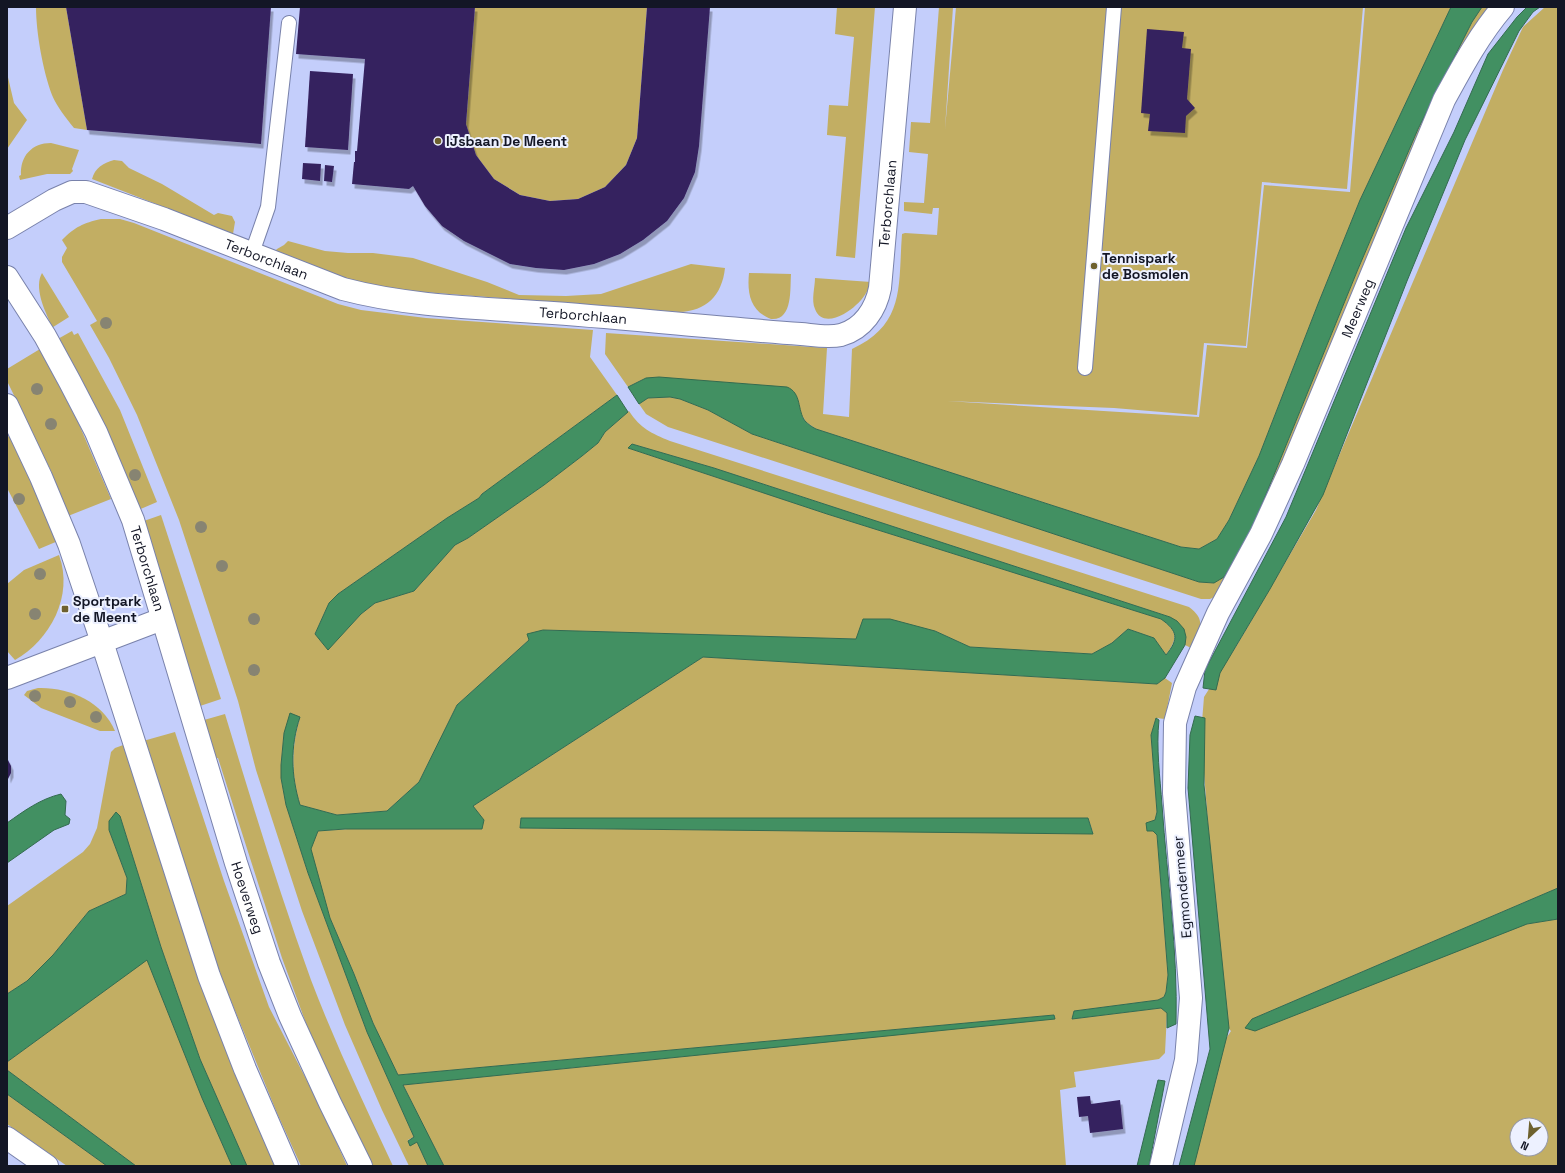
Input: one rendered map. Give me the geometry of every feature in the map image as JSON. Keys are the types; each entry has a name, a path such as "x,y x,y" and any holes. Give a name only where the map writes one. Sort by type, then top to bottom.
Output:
{"street":[{"name":"Terborchlaan","path":"7,228 54,200 72,192 86,192 164,219 343,289 374,297 426,304 597,316 793,334 827,336 841,335 862,323 870,314 878,299 905,7"},
{"name":"Meerweg","path":"1218,613 1261,534 1293,464 1444,100 1488,24 1503,7"},
{"name":"Terborchlaan","path":"7,277 46,336 96,432 133,520 162,619 7,678"},
{"path":"7,405 41,477 69,544 209,976 245,1069 287,1166"},
{"name":"Egmondermeer","path":"1162,1166 1186,1060 1191,998 1174,793 1175,724 1185,687 1218,613"},
{"name":"Hoeverweg","path":"162,619 236,863 269,963 290,1016 361,1166"},
{"path":"7,1138 46,1166"}],"lane":[{"path":"1085,368 1114,7"},
{"path":"252,253 268,207 288,23"}],"shaded area":[{"path":"36,7 66,7 87,130 74,128 59,108 52,95 41,51 37,28"},
{"path":"475,7 647,7 637,138 626,165 605,187 578,199 550,201 520,195 494,179 476,155 466,124"},
{"path":"837,7 875,7 855,258 836,256 846,137 827,135 829,105 848,106 854,37 835,34"},
{"name":"Tennispark de Bosmolen","path":"939,7 953,7 945,129 956,7 1363,7 1347,189 1262,182 1246,346 1204,343 1197,415 1114,408 947,401 1199,417 1207,345 1247,348 1264,185 1350,192 1365,7 1451,7 1360,200 1259,456 1229,520 1217,539 1199,549 1181,547 816,429 806,422 803,417 646,378 628,387 605,354 606,333 827,348 823,414 849,417 852,349 869,339 882,328 890,315 896,301 899,286 902,234 937,235 939,208 933,208 932,214 904,211 904,202 924,203 928,154 909,152 911,122 930,123"},
{"path":"1451,7 1482,7 1472,22 1418,129 1358,269 1249,536 1224,577 1214,583 1199,582 752,434 708,410 680,399 670,397 648,398 639,404 628,387 646,378 659,377 787,387 795,393 805,421 816,429 1181,547 1199,549 1217,539 1229,520 1259,456 1360,200"},
{"path":"1482,7 1496,7 1287,468 1221,594 1210,599 1201,599 668,427 646,414 639,404 648,398 670,397 680,399 708,410 752,434 1199,582 1214,583 1249,536 1358,269 1418,129 1472,22"},
{"path":"1527,7 1540,7 1533,12 1519,31 1465,140 1407,281 1323,495 1270,589 1220,673 1216,690 1203,688 1205,670 1286,517 1406,228 1454,132 1488,54 1517,17"},
{"path":"1545,7 1558,7 1558,888 1252,1019 1527,924 1558,919 1558,1166 1190,1166 1217,1052 1231,1031 1221,1021 1215,914 1201,734 1204,697 1237,645 1316,510 1503,70 1523,27"},
{"path":"7,73 14,103 27,120 7,149"},
{"path":"51,143 79,150 72,169 73,171 70,174 47,174 20,180 19,176 21,175 21,168 28,152 38,145"},
{"path":"114,160 122,161 129,168 162,184 214,215 218,213 232,216 235,222 233,234 92,179 93,175 100,166"},
{"path":"101,219 120,219 134,223 338,304 361,310 426,318 593,330 590,357 617,395 482,494 479,498 447,518 338,594 329,603 315,634 328,649 361,614 375,603 414,591 455,545 468,538 544,485 582,456 598,443 605,432 629,411 633,417 647,430 670,441 1189,607 1198,617 1200,622 1199,631 1191,648 1185,645 1186,637 1170,617 714,468 632,444 628,448 827,514 1161,619 1171,627 1173,631 1173,644 1166,655 1154,638 1128,629 1112,643 1092,654 970,647 935,631 856,639 543,630 529,640 457,705 419,782 387,811 337,815 300,805 295,783 293,761 295,739 300,717 284,733 281,778 286,805 308,873 367,1032 414,1137 408,1140 410,1145 417,1142 428,1166 409,1166 382,1110 345,1025 302,911 256,770 238,701 179,520 137,415 109,358 90,325 97,321 62,262 62,257 67,248 62,240 80,226"},
{"path":"288,241 325,251 373,253 413,258 487,282 519,295 566,296 601,294 691,264 725,268 720,287 711,300 697,309 679,312 397,290 345,279 275,251"},
{"path":"42,273 69,317 50,329 47,324 50,322 39,291"},
{"path":"749,273 791,274 789,303 787,310 783,315 778,318 771,319 758,311 751,300"},
{"path":"815,278 871,282 867,292 859,303 846,313 828,319 818,315 815,309 813,298"},
{"path":"72,331 74,335 78,333 120,410 157,502 136,511 56,340"},
{"path":"40,349 78,422 111,499 68,516 51,471 7,381 7,369"},
{"path":"617,395 628,412 605,432 598,443 544,485 468,538 455,545 414,591 375,603 361,614 328,650 315,634 329,603 338,594 447,518 479,498 482,494"},
{"path":"12,435 58,541 39,549 7,488 7,437"},
{"path":"632,444 714,468 1170,617 1177,621 1184,629 1186,637 1185,645 1165,678 1157,684 703,657 473,806 484,820 482,829 345,829 318,831 311,849 330,918 373,1023 398,1075 1054,1015 1055,1019 403,1085 444,1166 428,1166 417,1142 410,1146 408,1141 414,1137 367,1032 308,873 286,805 281,778 281,765 284,733 290,713 300,717 293,750 293,772 300,805 337,815 387,811 419,782 457,705 529,640 527,634 543,630 856,639 863,619 890,619 935,631 970,647 1092,654 1112,643 1128,629 1154,638 1166,655 1175,640 1171,627 1161,619 827,514 628,448"},
{"path":"161,515 221,699 200,706 141,522"},
{"path":"59,555 63,570 63,586 61,601 56,615 39,641 15,660 7,651 7,584 24,570"},
{"path":"703,657 1157,684 1165,678 1172,683 1165,719 1156,718 1151,735 1157,812 1153,831 1157,835 1168,975 1166,992 1164,997 1158,1000 1074,1011 1072,1019 1161,1008 1167,1013 1165,1053 1159,1059 1074,1072 1076,1087 1060,1090 1066,1166 444,1166 403,1085 1055,1018 1054,1015 398,1075 373,1023 330,918 310,849 318,831 483,820 473,806","holes":["521,818 1088,818 1093,833 520,828"]},
{"path":"38,688 61,690 73,693 83,698 102,711 115,731 100,731 41,708 24,695 27,691"},
{"path":"225,714 277,881 311,980 340,1050 393,1166 370,1166 314,1045 282,958 218,758 216,758 204,720"},
{"path":"1195,716 1205,718 1204,785 1229,1028 1194,1166 1179,1166 1210,1049 1188,788 1190,735"},
{"path":"1156,718 1159,720 1159,762 1174,941 1176,1024 1167,1028 1167,1013 1161,1008 1072,1019 1074,1011 1158,1000 1164,997 1166,992 1168,975 1157,835 1153,831 1147,831 1146,823 1155,820 1157,812 1151,735"},
{"path":"175,732 224,881 269,1007 322,1110 347,1166 301,1166 277,1113 220,974 143,741"},
{"path":"126,744 280,1166 247,1166 200,1059 161,947 120,816 116,812 109,830 127,878 126,894 89,911 53,955 27,981 7,994 7,906 83,852 90,844 97,828 111,752 115,748"},
{"path":"61,794 66,801 65,815 70,819 69,824 54,830 7,863 7,823 39,802"},
{"path":"116,812 120,816 161,947 200,1059 247,1166 232,1166 202,1098 147,960 7,1062 7,994 27,981 53,955 89,911 126,894 127,878 109,830 109,821"},
{"path":"521,818 1088,818 1093,834 520,828"},
{"path":"1558,888 1558,919 1527,924 1255,1031 1245,1028 1252,1019"},
{"path":"147,959 202,1098 232,1166 136,1166 7,1070 7,1062"},
{"path":"7,1070 136,1166 107,1166 7,1094"},
{"path":"1158,1080 1165,1081 1149,1166 1137,1166"},
{"path":"7,1094 107,1166 67,1166 7,1124"}],"building":[{"path":"66,7 271,7 261,144 87,130"},
{"name":"IJsbaan De Meent","path":"300,7 475,7 466,124 476,155 494,179 520,195 550,201 578,199 605,187 626,165 637,138 647,7 710,7 699,146 695,172 684,198 667,221 643,240 620,254 594,264 564,270 510,264 464,241 442,226 425,206 413,186 409,189 352,184 355,151 357,151 365,59 296,54"},
{"path":"1147,29 1184,32 1182,48 1191,49 1187,99 1195,108 1186,116 1185,133 1148,131 1150,114 1141,113"},
{"path":"310,71 353,74 348,150 305,147"},
{"path":"303,163 321,164 320,181 302,179"},
{"path":"325,165 334,166 332,182 324,181"},
{"path":"7,758 11,766 11,773 8,779"},
{"path":"1090,1096 1091,1104 1120,1100 1123,1129 1090,1133 1088,1116 1079,1117 1077,1097"}],"place":[{"name":"IJsbaan De Meent","path":"438,141"},
{"name":"Tennispark de Bosmolen","path":"1094,266"},
{"name":"Sportpark de Meent","path":"65,609"}]}
